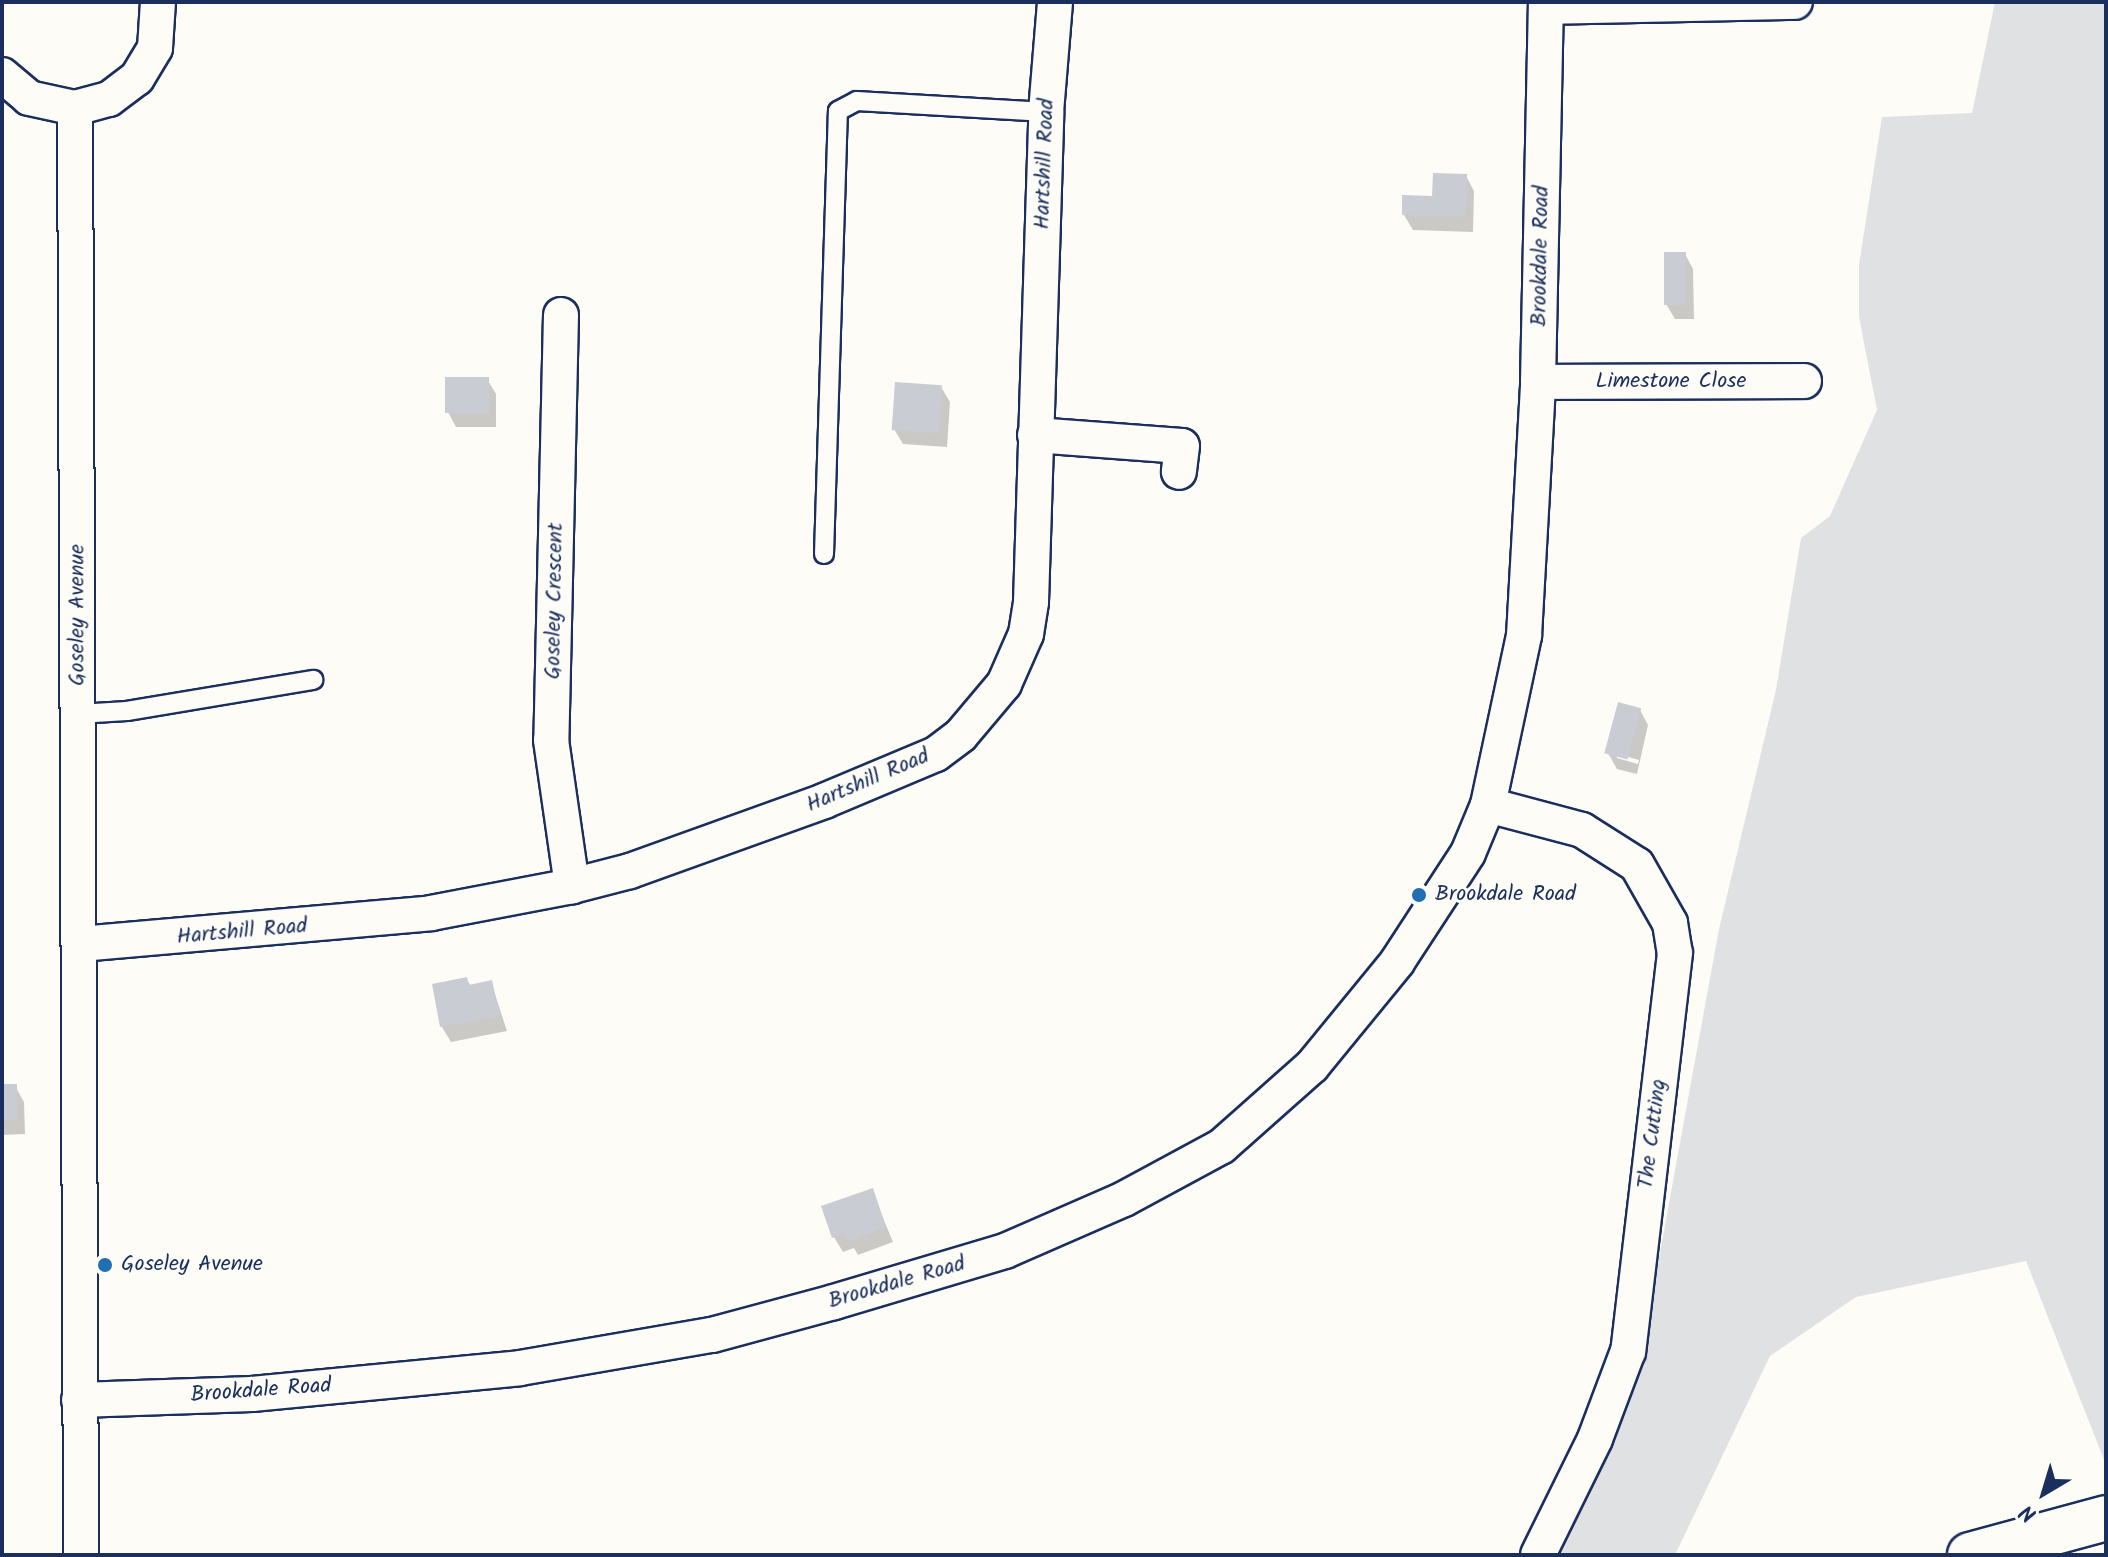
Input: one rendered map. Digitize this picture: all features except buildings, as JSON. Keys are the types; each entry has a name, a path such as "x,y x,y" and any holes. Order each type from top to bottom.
{"main road":[{"path":"1970,1555 2106,1518"}],"street":[{"path":"2,75 29,98 75,108 109,99 137,78 155,48 158,2"},
{"name":"Hartshill Road","path":"80,944 431,913 572,886 630,871 824,801 936,754 961,735 1004,684 1026,634 1046,112 1055,2"},
{"path":"1546,4 1795,2"},
{"name":"Brookdale Road","path":"79,1400 252,1394 447,1378 608,1356 743,1327 1005,1251 1178,1172 1222,1146 1271,1106 1352,1022 1388,974 1468,853 1488,805 1524,636 1538,382 1546,4"},
{"name":"Goseley Avenue","path":"75,108 81,1555"},
{"name":"Goseley Crescent","path":"561,315 551,740 572,886"},
{"name":"Limestone Close","path":"1538,382 1804,381"},
{"path":"1035,435 1182,446 1179,472"},
{"name":"The Cutting","path":"1488,805 1582,830 1637,865 1670,923 1675,953 1628,1351 1595,1439 1538,1555"}],"lane":[{"path":"824,554 838,111 857,101 1046,112"},
{"path":"78,714 127,711 313,680"}],"shaded area":[{"path":"1995,2 2106,2 2106,1465 2026,1261 1856,1297 1770,1356 1675,1555 1555,1555 1602,1464 1641,1357 1719,929 1776,690 1801,538 1830,516 1877,410 1859,317 1859,265 1882,117 1972,113"}],"place":[{"name":"Brookdale Road","path":"1419,895"},
{"name":"Goseley Avenue","path":"105,1265"}]}
